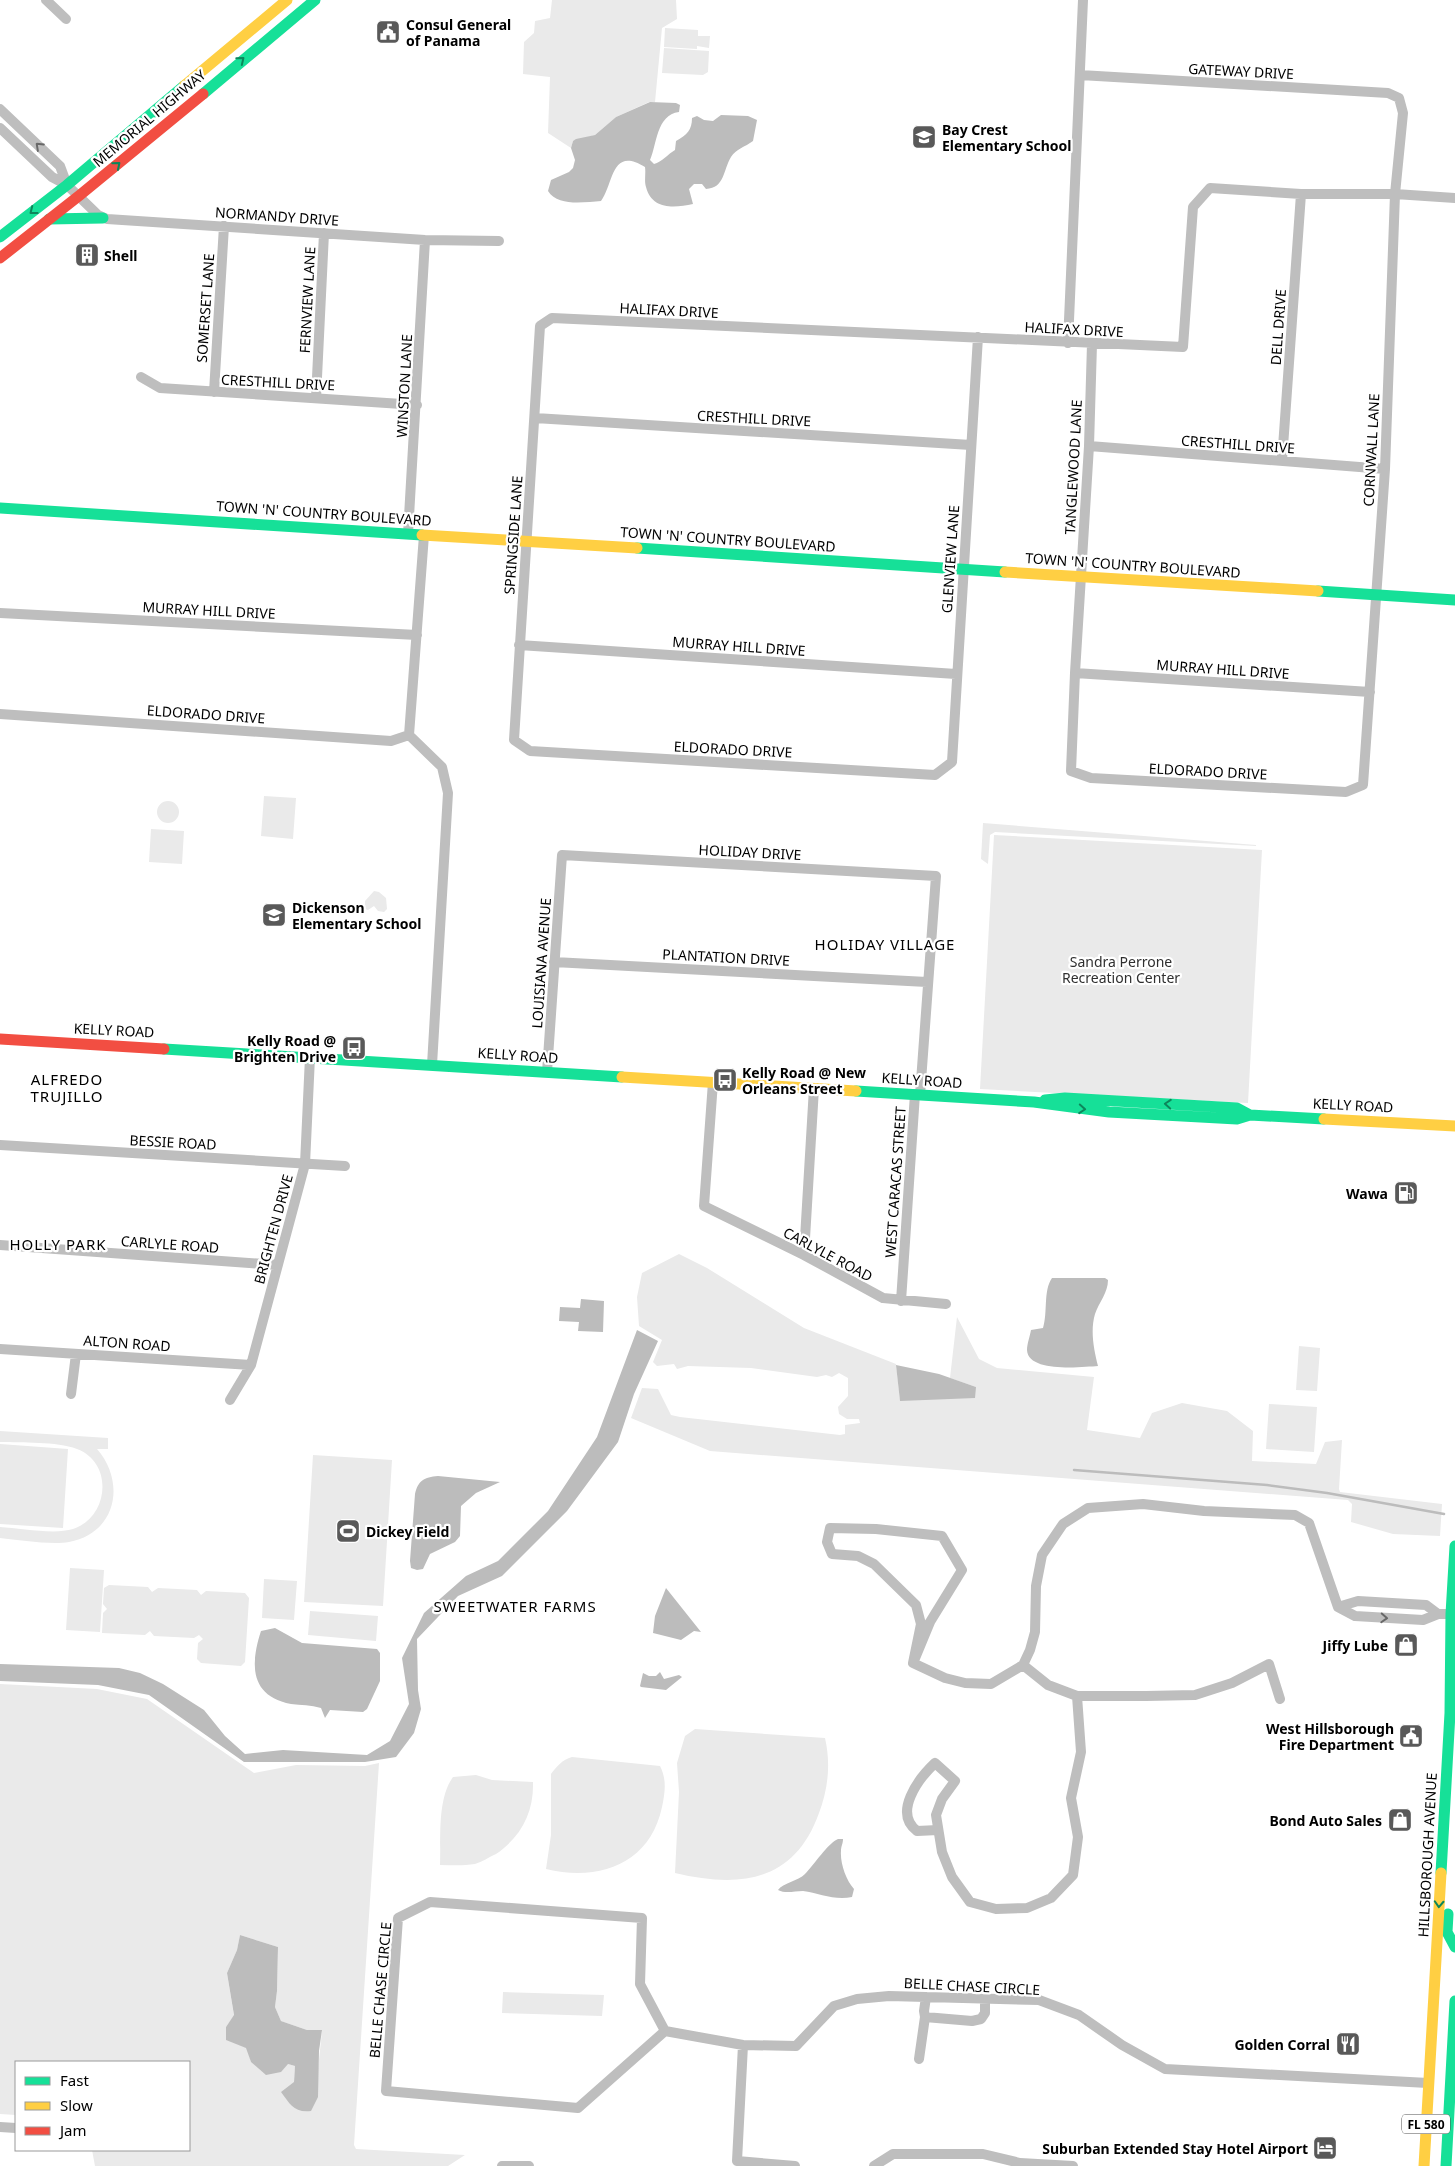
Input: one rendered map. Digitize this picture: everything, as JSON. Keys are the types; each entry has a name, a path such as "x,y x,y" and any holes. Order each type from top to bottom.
{"street":[{"path":"46,0 66,20"},
{"name":"MEMORIAL HIGHWAY","path":"0,237 67,185 287,0"},
{"name":"MEMORIAL HIGHWAY","path":"0,258 80,196 315,0"},
{"path":"1068,343 1083,0"},
{"name":"GATEWAY DRIVE","path":"1080,75 1388,92 1399,98"},
{"name":"CORNWALL LANE","path":"1346,792 1363,785 1385,469 1395,194 1403,113 1399,98"},
{"path":"0,109 60,166 67,185"},
{"path":"0,128 52,177 67,185 103,218"},
{"name":"HALIFAX DRIVE","path":"552,318 1183,347 1193,207 1210,188 1301,194 1395,194 1455,198"},
{"name":"DELL DRIVE","path":"1282,461 1301,194"},
{"path":"50,219 91,220 103,218"},
{"name":"NORMANDY DRIVE","path":"103,218 425,240 499,241"},
{"name":"SOMERSET LANE","path":"214,392 224,226"},
{"name":"FERNVIEW LANE","path":"316,398 324,233"},
{"name":"WINSTON LANE","path":"408,534 417,405 425,240"},
{"name":"SPRINGSIDE LANE","path":"530,751 514,740 540,326 552,318"},
{"name":"GLENVIEW LANE","path":"935,775 952,762 978,337"},
{"name":"TANGLEWOOD LANE","path":"1071,771 1074,673 1089,446 1092,344"},
{"name":"CRESTHILL DRIVE","path":"141,377 160,388 417,405"},
{"name":"CRESTHILL DRIVE","path":"535,418 971,445"},
{"name":"CRESTHILL DRIVE","path":"1089,446 1385,469"},
{"name":"TOWN 'N' COUNTRY BOULEVARD","path":"0,508 1455,600"},
{"path":"424,535 409,735 442,767 448,793 432,1065"},
{"name":"MURRAY HILL DRIVE","path":"0,613 417,635"},
{"name":"MURRAY HILL DRIVE","path":"519,645 956,674"},
{"name":"MURRAY HILL DRIVE","path":"1074,673 1370,692"},
{"name":"ELDORADO DRIVE","path":"0,714 391,741 409,735"},
{"name":"ELDORADO DRIVE","path":"530,751 935,775"},
{"name":"ELDORADO DRIVE","path":"1071,771 1091,778 1346,792"},
{"name":"HOLIDAY DRIVE","path":"562,855 936,876"},
{"name":"LOUISIANA AVENUE","path":"547,1072 562,855"},
{"name":"WEST CARACAS STREET","path":"901,1301 936,876"},
{"name":"PLANTATION DRIVE","path":"554,962 927,982"},
{"name":"KELLY ROAD","path":"0,1038 1034,1102 1065,1098 1130,1107 1191,1111 1238,1108 1250,1115 1455,1126"},
{"name":"BRIGHTEN DRIVE","path":"230,1400 251,1365 305,1164 310,1057"},
{"name":"CARLYLE ROAD","path":"713,1082 704,1206 883,1298 946,1304"},
{"path":"804,1256 814,1088"},
{"name":"BESSIE ROAD","path":"0,1145 345,1166"},
{"name":"CARLYLE ROAD","path":"0,1245 278,1265"},
{"name":"ALTON ROAD","path":"0,1349 251,1365"},
{"path":"71,1394 76,1354"},
{"path":"913,1663 945,1678 965,1683 991,1684 1023,1665 1035,1632 1036,1586 1042,1555 1063,1524 1088,1508 1143,1504 1204,1511 1295,1516 1309,1523 1338,1607 1355,1616 1423,1620 1438,1614"},
{"path":"830,1528 942,1536 949,1546 962,1570 930,1622 913,1663 921,1624 916,1605 874,1564 858,1556 832,1554 827,1542 830,1528"},
{"name":"HILLSBOROUGH AVENUE","path":"1424,2166 1444,1820 1451,1770 1451,1676 1455,1546"},
{"path":"1338,1607 1358,1601 1426,1605 1438,1614 1453,1616"},
{"path":"1023,1665 1048,1685 1077,1696 1195,1695 1232,1682 1269,1664 1280,1699"},
{"path":"1451,1676 1455,1697"},
{"path":"938,1830 918,1831 910,1826 906,1816 910,1798 920,1779 935,1763 955,1781 942,1800 936,1815 942,1852 952,1877 970,1902 996,1909 1027,1908 1051,1898 1073,1875 1078,1838 1071,1798 1080,1752 1077,1696"},
{"path":"1444,1820 1451,1843 1447,1932 1455,1947"},
{"name":"BELLE CHASE CIRCLE","path":"430,1902 642,1918 640,1984 665,2031 578,2108 386,2091 398,1918 430,1902"},
{"path":"1435,1964 1444,1980 1441,2053 1451,2082"},
{"name":"BELLE CHASE CIRCLE","path":"665,2031 743,2045 796,2046 834,2006 857,1999 889,1996 1039,2000 1079,2015 1122,2045 1165,2069 1428,2083"},
{"path":"919,2059 926,1997"},
{"path":"925,2018 972,2021 981,2019 985,2013 986,1998"},
{"name":"FL 580","path":"1446,2166 1455,2001"},
{"path":"743,2045 737,2161 795,2166"},
{"path":"0,2127 15,2128"},
{"path":"874,2166 893,2154 983,2154 1020,2163 1073,2166"},
{"path":"502,2166 529,2166"}],"green space":[{"path":"552,0 676,0 677,19 662,28 655,102 649,102 616,117 595,135 573,141 571,148 548,133 550,77 523,74 524,42 534,33 535,21 550,18"},
{"path":"665,28 698,30 698,36 710,36 709,48 697,46 697,49 664,47"},
{"path":"664,48 709,51 708,72 703,75 662,73"},
{"path":"264,796 296,798 293,839 261,836"},
{"path":"168,801 178,808 179,812 172,822 168,823 158,816 157,812 164,802"},
{"path":"983,823 1256,846 995,832 990,835 988,864 981,859"},
{"path":"151,829 184,831 182,864 149,862"},
{"name":"Sandra Perrone Recreation Center","path":"994,835 1262,850 1248,1103 980,1089"},
{"path":"374,891 379,892 386,898 387,909 384,912 378,911 374,906 368,910 365,909 365,901"},
{"path":"679,1254 707,1268 804,1328 896,1364 900,1400 976,1387 950,1378 957,1317 979,1359 997,1368 1094,1377 1087,1430 1140,1438 1152,1413 1182,1403 1227,1411 1253,1431 1252,1461 1316,1464 1325,1442 1342,1440 1340,1492 1442,1504 1440,1536 1393,1534 1351,1522 1352,1504 1348,1500 710,1451 631,1418 642,1388 658,1389 671,1415 680,1417 840,1435 845,1434 845,1425 860,1423 859,1419 847,1419 839,1414 838,1407 848,1396 848,1378 839,1373 832,1377 826,1375 817,1377 751,1368 688,1366 677,1369 674,1364 657,1366 653,1362 662,1340 639,1326 637,1297 642,1273"},
{"path":"1299,1346 1320,1348 1317,1391 1296,1390"},
{"path":"1269,1404 1317,1407 1314,1452 1266,1449"},
{"path":"0,1431 108,1438 108,1449 97,1449 106,1462 112,1476 114,1491 112,1505 107,1517 98,1528 85,1537 62,1543 0,1538 0,1527 47,1531 73,1529 85,1523 94,1513 100,1502 102,1490 101,1477 97,1466 89,1456 77,1449 69,1446 49,1444 0,1442"},
{"path":"0,1444 68,1449 63,1528 0,1524"},
{"name":"Dickey Field","path":"313,1455 392,1460 383,1606 304,1602"},
{"path":"70,1568 104,1570 100,1632 66,1630"},
{"path":"264,1579 297,1581 294,1620 262,1618"},
{"path":"109,1585 148,1587 152,1592 158,1588 197,1590 201,1595 206,1591 245,1593 249,1598 245,1662 241,1666 201,1663 197,1659 198,1643 203,1639 199,1635 194,1638 154,1636 150,1631 145,1635 102,1633 103,1613 107,1609 103,1604 104,1588"},
{"path":"310,1611 378,1616 376,1641 308,1635"},
{"path":"0,1684 97,1689 147,1699 254,1773 296,1765 365,1766 379,1763 354,2145 356,2149 465,2155 448,2166 95,2166 92,2151 190,2151 190,2061 15,2061 15,2115 0,2114","holes":["240,1935 278,1947 275,2007 281,2021 307,2030 322,2031 318,2069 294,2082 295,2066 251,2062 247,2048 238,2044 226,2027 234,2016 227,1973 237,1950"]},
{"path":"695,1729 825,1738 828,1776 825,1795 819,1813 808,1836 795,1854 779,1867 762,1875 742,1879 721,1880 675,1873 679,1792 677,1763 685,1736"},
{"path":"572,1757 660,1766 664,1776 665,1791 662,1807 656,1827 646,1843 634,1855 619,1864 603,1870 585,1873 546,1869 551,1835 551,1774 560,1764"},
{"path":"476,1775 492,1780 533,1782 531,1804 524,1823 519,1832 505,1847 480,1862 462,1865 440,1865 442,1808 448,1786 453,1777"},
{"path":"503,1992 604,1995 602,2016 502,2013"}],"shaded area":[{"path":"650,102 676,103 680,105 679,112 671,114 658,132 650,160 654,164 660,162 675,150 676,141 688,132 692,118 697,116 704,120 713,121 721,115 748,116 757,120 753,141 733,154 728,162 723,178 717,185 706,189 702,184 694,184 689,189 693,204 665,206 658,204 653,200 646,187 645,167 626,161 615,169 601,201 572,202 552,196 548,191 551,180 569,172 573,168 575,160 571,148 573,141 595,135 616,117"},
{"path":"1052,1278 1105,1278 1108,1280 1107,1289 1095,1314 1093,1327 1093,1340 1098,1366 1057,1367 1036,1362 1030,1357 1027,1345 1031,1330 1043,1328 1049,1283"},
{"path":"581,1299 604,1301 603,1332 578,1331 579,1322 559,1321 560,1307 580,1308"},
{"path":"637,1330 658,1341 634,1394 618,1442 567,1511 502,1576 458,1596 417,1639 418,1690 421,1709 414,1733 396,1757 365,1762 244,1762 149,1695 98,1685 0,1681 0,1664 119,1668 140,1673 163,1684 204,1710 225,1736 245,1754 283,1750 367,1755 390,1741 409,1704 402,1658 424,1613 466,1576 498,1561 548,1511 597,1437"},
{"path":"896,1365 939,1374 976,1387 975,1398 900,1401"},
{"path":"438,1476 500,1482 476,1493 461,1506 460,1536 455,1542 430,1554 423,1569 417,1570 411,1568 410,1561 415,1494 422,1480"},
{"path":"666,1588 701,1632 694,1631 681,1640 653,1633 655,1616"},
{"path":"275,1628 302,1643 377,1649 380,1653 380,1681 367,1709 363,1712 330,1710 325,1718 321,1708 291,1704 277,1700 267,1694 256,1677 255,1656 261,1631"},
{"path":"660,1672 664,1679 679,1675 682,1677 666,1690 640,1686 643,1673 649,1676 656,1676"},
{"path":"838,1839 843,1839 841,1861 846,1876 854,1889 852,1897 839,1898 803,1891 787,1892 778,1890 805,1874 826,1849"},
{"path":"240,1935 278,1947 275,2007 281,2021 307,2030 322,2030 319,2051 318,2097 311,2111 296,2109 281,2092 294,2082 295,2066 288,2064 281,2072 266,2075 251,2062 246,2048 226,2040 226,2027 234,2015 227,1973 237,1950"}],"waterway":[{"path":"1074,1470 1267,1485 1327,1493 1444,1514"}],"traffic: fast":[{"path":"203,94 315,0"},
{"path":"0,237 67,185 184,86"},
{"path":"49,219 103,218"},
{"path":"0,508 422,535"},
{"path":"637,548 1005,572"},
{"path":"1318,591 1455,600"},
{"path":"164,1049 622,1077"},
{"path":"856,1091 1034,1102 1109,1112 1237,1119 1250,1115 1324,1119"},
{"path":"1045,1100 1065,1098 1237,1108 1250,1115"},
{"path":"1441,1873 1450,1713 1451,1614 1455,1546"},
{"path":"1448,1914 1447,1932 1455,1947"},
{"path":"1446,2166 1455,2001"}],"traffic: slow":[{"path":"184,86 287,0"},
{"path":"422,535 637,548"},
{"path":"1005,572 1318,591"},
{"path":"622,1077 856,1091"},
{"path":"1324,1119 1455,1126"},
{"path":"1424,2166 1441,1873"}],"traffic: jam":[{"path":"0,258 203,94"},
{"path":"0,1039 164,1049"}],"place":[{"name":"Consul General of Panama","path":"388,32"},
{"name":"Bay Crest Elementary School","path":"924,137"},
{"name":"Shell","path":"87,255"},
{"name":"Dickenson Elementary School","path":"274,915"},
{"name":"Kelly Road @ Brighten Drive","path":"354,1048"},
{"name":"Kelly Road @ New Orleans Street","path":"725,1080"},
{"name":"Wawa","path":"1406,1193"},
{"name":"Dickey Field","path":"348,1531"},
{"name":"Jiffy Lube","path":"1406,1645"},
{"name":"West Hillsborough Fire Department","path":"1411,1736"},
{"name":"Bond Auto Sales","path":"1400,1820"},
{"name":"Golden Corral","path":"1348,2044"},
{"name":"Suburban Extended Stay Hotel Airport","path":"1325,2148"}],"district":[{"name":"HOLIDAY VILLAGE","path":"885,944"},
{"name":"ALFREDO TRUJILLO","path":"67,1088"},
{"name":"HOLLY PARK","path":"58,1244"},
{"name":"SWEETWATER FARMS","path":"515,1606"}]}
